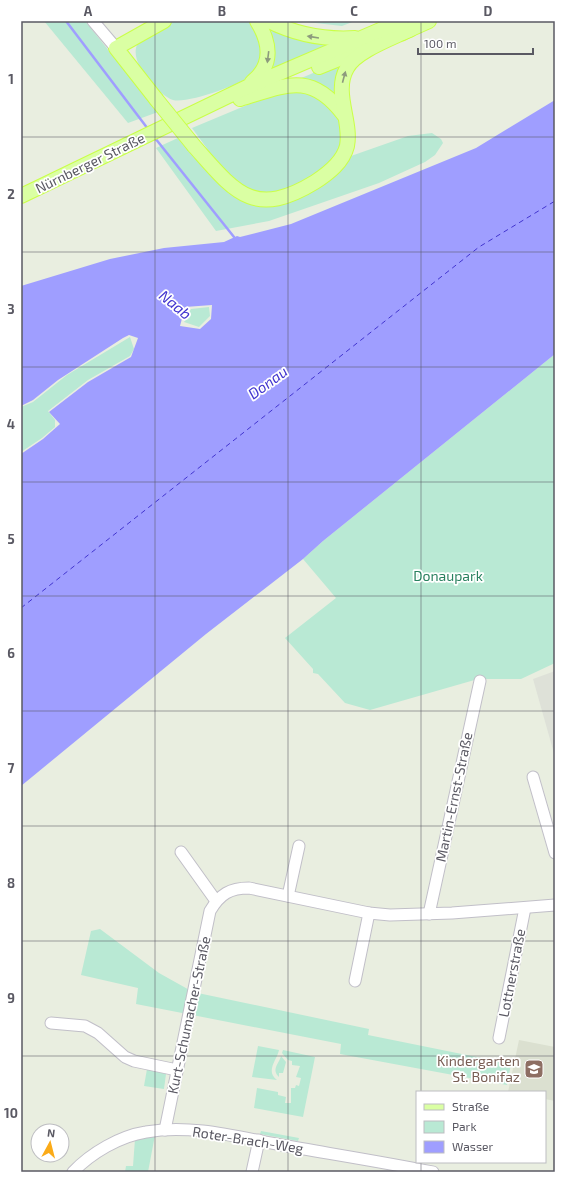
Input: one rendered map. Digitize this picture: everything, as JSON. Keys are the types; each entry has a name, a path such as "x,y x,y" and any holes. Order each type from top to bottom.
{"main road":[{"path":"164,21 116,48 194,146 228,184 245,195 259,199 273,200 285,197 327,175 345,153 348,134 344,115 342,82 347,67 362,54 406,25"},
{"path":"243,93 262,72 268,57 266,37 257,21"},
{"path":"269,21 294,33 318,38 366,37"},
{"path":"243,93 366,37 406,25 429,21"},
{"path":"243,93 406,25"},
{"path":"243,93 302,85 321,91 336,104 344,115"},
{"name":"Nürnberger Straße","path":"21,196 124,146 243,93"}],"street":[{"path":"93,21 116,48"},
{"name":"Martin-Ernst-Straße","path":"429,914 480,681"},
{"path":"532,777 555,853"},
{"path":"288,896 299,846"},
{"path":"181,852 216,900 222,894 240,888 250,888 369,913 390,915 555,906"},
{"name":"Kurt-Schumacher-Straße","path":"165,1130 210,911 216,900"},
{"name":"Lottnerstraße","path":"498,1038 525,908"},
{"path":"355,981 369,913"},
{"path":"51,1023 85,1026 98,1033 125,1057 134,1061 177,1070"},
{"name":"Roter-Brach-Weg","path":"73,1172 92,1156 108,1146 145,1132 165,1130 200,1131 258,1140 404,1169 434,1172"},
{"path":"252,1172 258,1140"}],"shaded area":[{"path":"555,671 555,757 533,679"},
{"name":"Kindergarten St. Bonifaz","path":"519,1040 555,1047 555,1101 546,1099 546,1091 508,1091"}],"green space":[{"path":"44,21 85,21 158,112 128,123"},
{"path":"174,21 251,21 265,56 253,74 238,83 202,96 190,99 173,100 166,97 159,91 145,76 137,59 136,50 141,39 154,30"},
{"path":"265,21 336,42 270,72"},
{"path":"298,21 355,21 342,26"},
{"path":"344,60 341,103 299,79"},
{"path":"285,89 311,92 339,115 341,138 339,151 329,163 312,176 287,190 272,193 247,189 240,185 225,171 192,128"},
{"path":"432,133 441,139 443,143 435,155 425,162 379,183 269,221 216,231 156,148 180,137 209,174 235,197 252,203 271,204 351,156 408,136"},
{"path":"209,307 210,316 199,327 184,322 191,309"},
{"path":"130,337 134,349 130,356 88,380 48,411 55,420 55,427 21,452 21,407 33,402 67,375"},
{"name":"Donaupark","path":"555,354 555,663 521,679 478,679 370,710 345,703 318,674 313,673 313,669 285,638 336,598 303,559 323,541"},
{"path":"100,929 159,973 193,992 369,1029 368,1035 511,1064 507,1085 340,1054 341,1044 136,1004 138,988 81,975 91,931"},
{"path":"258,1046 279,1050 272,1069 272,1073 277,1080 252,1077"},
{"path":"283,1050 315,1057 303,1117 254,1108 257,1088 278,1092 278,1095 286,1097 285,1103 291,1103 291,1088 295,1088 296,1085 299,1086 301,1078 296,1077 300,1066 292,1065 292,1061 288,1060 282,1053"},
{"path":"281,1056 286,1062 283,1073 279,1073 279,1077 276,1071 276,1066"},
{"path":"147,1069 166,1074 164,1089 144,1086"},
{"path":"261,1131 299,1138 298,1141 260,1134"},
{"path":"155,1135 148,1172 125,1172 126,1166 133,1166 135,1139"}],"water":[{"path":"555,100 555,354 323,541 303,559 206,634 21,786 21,454 43,439 60,424 49,412 88,382 131,357 138,338 129,335 123,338 58,380 33,400 21,406 21,286 110,259 164,248 224,242 237,236 240,237 291,224 476,148","holes":["212,305 211,319 200,329 180,326 185,307"]}],"waterway":[{"path":"66,21 148,129"},
{"path":"155,138 234,237"}],"ferry route":[{"path":"21,608 479,247 555,201"}],"place":[{"name":"Kindergarten St. Bonifaz","path":"534,1069"}],"water label":[{"name":"Naab","path":"175,305"},
{"name":"Donau","path":"268,383"}]}
